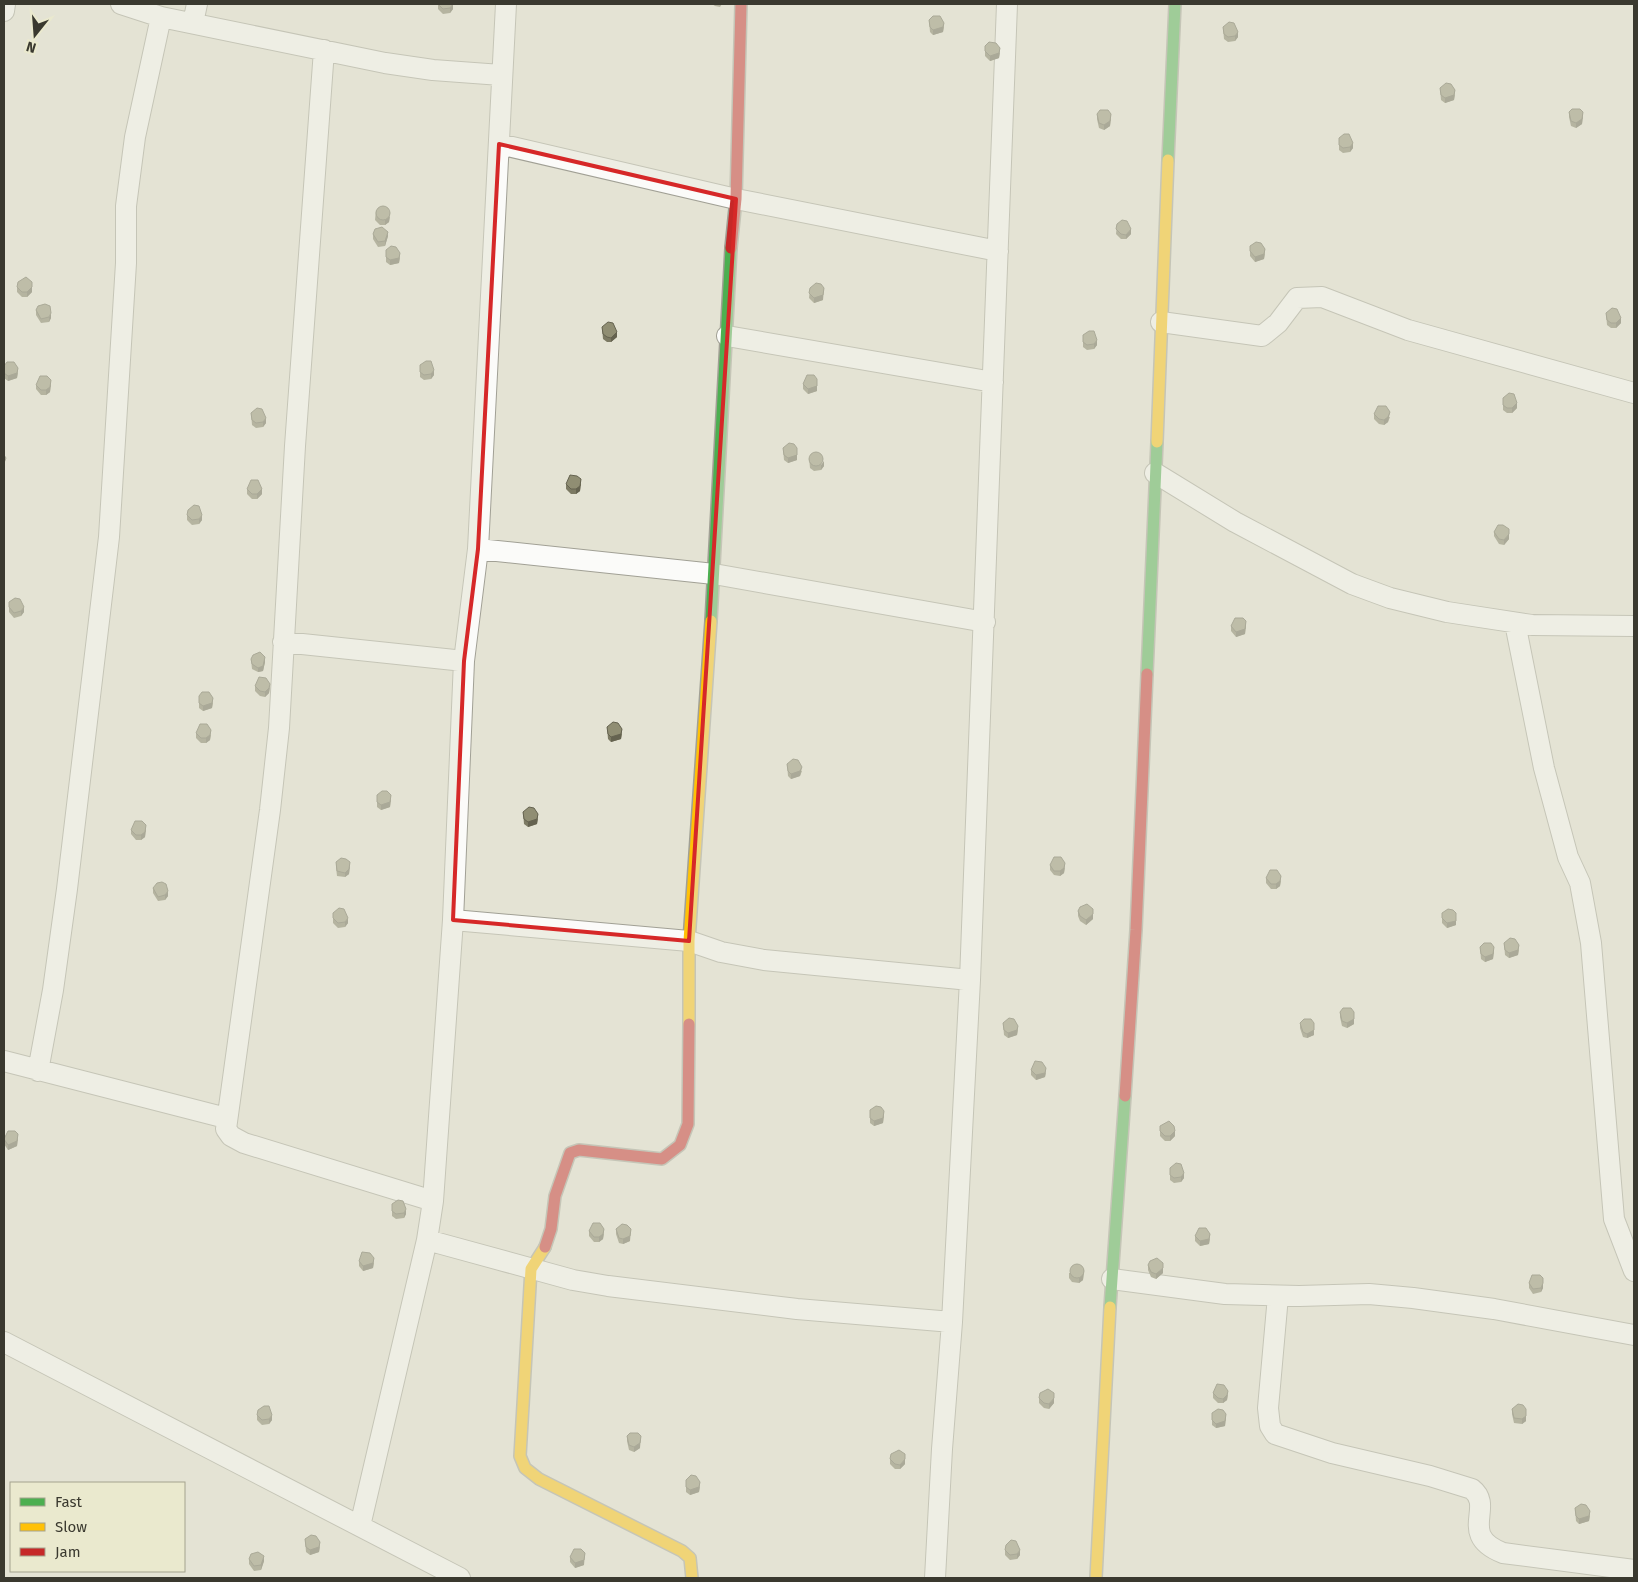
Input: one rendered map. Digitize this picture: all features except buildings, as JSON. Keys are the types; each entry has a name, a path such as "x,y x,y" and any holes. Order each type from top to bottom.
{"street":[{"path":"4,10 5,4"},
{"path":"121,4 161,17 324,50 433,70 501,76"},
{"path":"193,24 197,4"},
{"path":"360,1526 427,1240 433,1201 453,920 464,661 478,549 506,4"},
{"path":"692,1578 690,1558 682,1551 539,1479 522,1464 520,1456 531,1269 545,1247 551,1229 556,1196 570,1153 579,1150 595,1151 645,1159 662,1159 674,1154 685,1138 688,1124 689,941 714,574 729,268 736,199 741,4"},
{"path":"935,1578 942,1449 952,1322 970,980 1007,4"},
{"path":"1096,1578 1112,1279 1136,930 1161,322 1175,54 1175,4"},
{"path":"38,1071 53,990 67,889 109,538 126,263 126,206 135,137 161,17"},
{"path":"324,50 295,446 279,728 244,1007 226,1118 226,1129 231,1136 244,1143 433,1201"},
{"path":"499,144 736,199 998,251"},
{"path":"1161,322 1262,336 1278,323 1297,298 1322,297 1408,330 1634,393"},
{"path":"727,336 993,382"},
{"path":"1155,472 1235,522 1352,584 1390,598 1446,612 1532,625 1634,626"},
{"path":"478,549 714,574 985,622"},
{"path":"1515,622 1544,768 1568,857 1580,883 1591,943 1614,1219 1634,1271"},
{"path":"283,642 464,661"},
{"path":"453,920 689,941 721,952 764,960 970,980"},
{"path":"4,1061 226,1118"},
{"path":"427,1240 531,1269 608,1286 797,1309 952,1322"},
{"path":"1112,1279 1225,1294 1278,1296 1369,1294 1413,1298 1494,1309 1634,1335"},
{"path":"1278,1296 1268,1408 1270,1426 1275,1434 1332,1453 1430,1476 1472,1489 1477,1492 1479,1501 1479,1533 1486,1545 1503,1553 1634,1570"},
{"path":"4,1342 460,1578"}],"highlighted area":[{"path":"499,144 736,199 689,941 453,920 464,661 478,549"}],"traffic: fast":[{"path":"1168,160 1175,4"},
{"path":"711,621 731,248"},
{"path":"1147,674 1157,442"},
{"path":"1110,1307 1125,1096"}],"traffic: slow":[{"path":"1157,442 1168,160"},
{"path":"689,1024 689,941 711,621"},
{"path":"545,1247 531,1269 520,1456 525,1468 539,1479 682,1551 690,1558 692,1578"},
{"path":"1096,1578 1110,1307"}],"traffic: jam":[{"path":"731,248 736,199 741,4"},
{"path":"1125,1096 1136,930 1147,674"},
{"path":"545,1247 551,1229 555,1196 570,1153 579,1150 662,1159 680,1145 688,1124 689,1024"}]}
